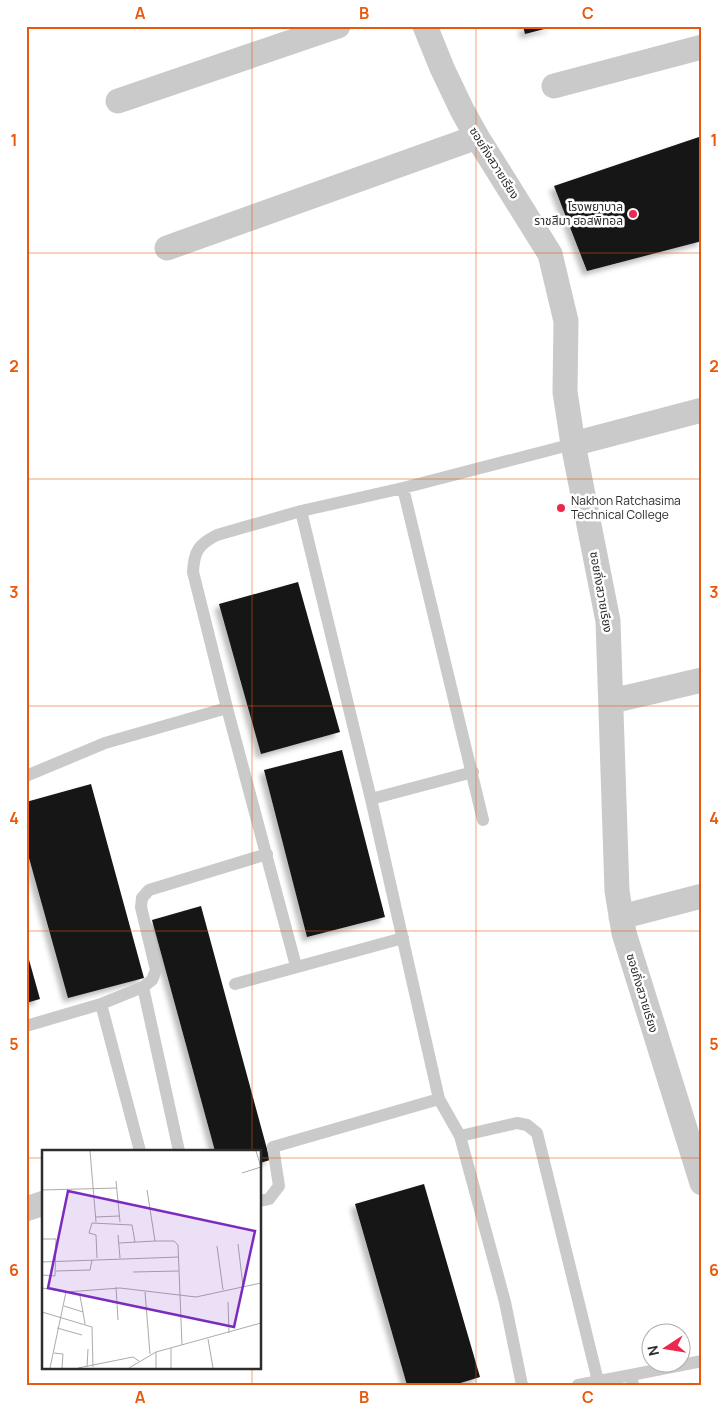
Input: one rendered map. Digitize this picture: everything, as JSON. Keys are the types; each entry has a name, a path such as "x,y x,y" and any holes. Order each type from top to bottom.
{"street":[{"path":"118,101 338,26"},
{"name":"ซอยกิ่งสวายเรียง","path":"425,26 442,68 477,136 550,254 566,321 565,392 573,444 608,621 617,890 621,917 624,933 702,1183"},
{"path":"554,86 702,46"},
{"path":"167,248 477,136"},
{"path":"573,444 702,410"},
{"path":"612,701 702,680"},
{"path":"621,917 702,896"},
{"path":"26,1209 42,1204"}],"lane":[{"path":"296,966 227,708 193,572 194,560 198,550 205,541 217,535 301,511 402,488 573,444"},
{"path":"402,488 473,772 483,820"},
{"path":"301,511 371,799 439,1099 460,1136 505,1302 522,1385"},
{"path":"26,776 105,742 227,708"},
{"path":"371,799 473,772"},
{"path":"26,1026 101,1004 143,987 152,980 156,970 142,907 142,898 149,890 266,854"},
{"path":"235,984 403,938"},
{"path":"143,987 179,1150"},
{"path":"101,1004 140,1150"},
{"path":"261,1201 269,1199 279,1186 273,1147 439,1099"},
{"path":"460,1136 517,1123 527,1125 537,1134 598,1381"},
{"path":"578,1385 598,1381 632,1380 702,1361"}],"building":[{"path":"523,26 552,26 552,27 525,34"},
{"name":"โรงพยาบาล ราชสีมา ฮอสพิทอล","path":"702,136 702,241 587,271 554,186"},
{"path":"298,582 340,732 261,754 219,604"},
{"path":"342,750 385,917 307,937 264,770"},
{"path":"91,784 144,978 68,998 26,847 26,802"},
{"path":"201,906 270,1160 261,1163 261,1150 215,1150 152,920"},
{"path":"26,949 40,999 26,1003"},
{"path":"424,1184 480,1377 454,1385 407,1385 355,1204"}],"place":[{"name":"โรงพยาบาล ราชสีมา ฮอสพิทอล","path":"633,214"},
{"name":"Nakhon Ratchasima Technical College","path":"561,508"}]}
